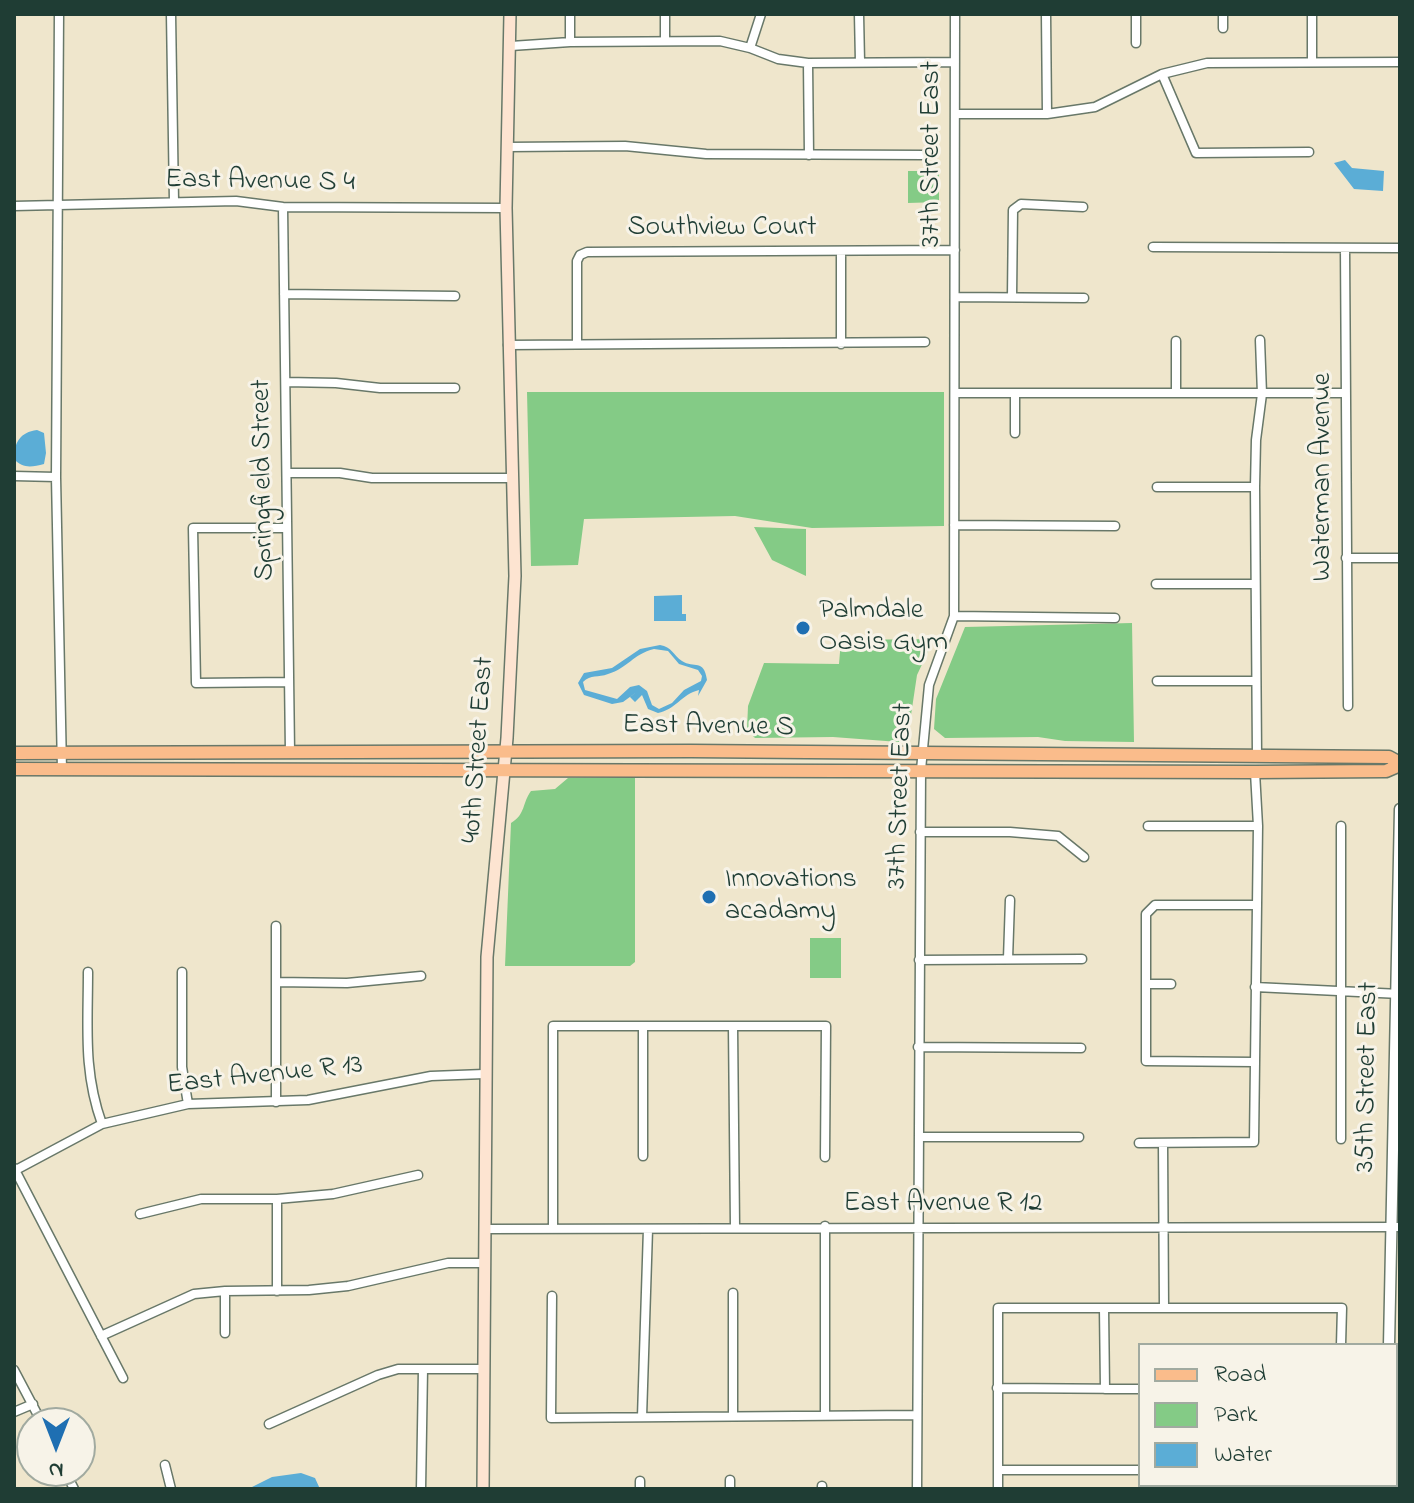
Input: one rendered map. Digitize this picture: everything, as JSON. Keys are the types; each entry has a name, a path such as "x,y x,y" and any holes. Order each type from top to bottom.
{"main road":[{"name":"40th Street East","path":"483,1489 487,957 515,604 506,208 510,14"},
{"name":"East Avenue S","path":"14,753 504,751 1389,757 1400,764"},
{"name":"East Avenue S","path":"14,769 1255,772 1386,771 1400,764"}],"street":[{"path":"59,14 56,477 62,770"},
{"path":"171,14 174,202"},
{"path":"570,14 570,42"},
{"path":"665,14 665,41"},
{"path":"750,48 761,14"},
{"path":"859,14 860,62"},
{"name":"37th Street East","path":"917,1489 921,770 929,685 954,616 955,14"},
{"path":"1046,14 1047,114"},
{"path":"1136,14 1136,43"},
{"path":"1223,14 1223,28"},
{"path":"1312,14 1312,62"},
{"path":"511,46 570,42 720,41 778,59 808,63 955,62"},
{"path":"955,114 1047,114 1095,107 1162,74 1207,63 1400,62"},
{"path":"808,63 809,155"},
{"path":"1162,74 1196,153 1309,152"},
{"path":"507,147 625,146 706,154 925,155"},
{"name":"East Avenue S 4","path":"14,206 236,201 283,207 506,208"},
{"path":"1012,297 1012,216 1015,207 1021,204 1083,207"},
{"name":"Springfield Street","path":"283,207 290,752"},
{"path":"1153,247 1400,248"},
{"name":"Waterman Avenue","path":"1345,248 1348,706"},
{"name":"Southview Court","path":"577,344 577,261 580,255 587,252 955,250"},
{"path":"841,251 841,344"},
{"path":"284,294 455,296"},
{"path":"955,297 1084,298"},
{"path":"1257,756 1255,487 1256,440 1262,394 1260,340"},
{"path":"1176,341 1176,393"},
{"path":"508,345 925,342"},
{"path":"286,382 380,388 455,388"},
{"path":"955,393 1345,393"},
{"path":"1015,393 1015,433"},
{"path":"287,473 340,473 372,478 513,478"},
{"path":"14,476 56,477"},
{"path":"1157,487 1255,487"},
{"path":"954,525 1115,526"},
{"path":"287,528 193,528 196,683 289,682"},
{"path":"1346,558 1400,558"},
{"path":"1156,584 1255,584"},
{"path":"954,616 1115,618"},
{"path":"1157,681 1256,681"},
{"path":"1139,1143 1254,1142 1258,826 1255,772"},
{"name":"35th Street East","path":"1389,1343 1395,1227 1400,809"},
{"path":"1148,826 1258,826"},
{"path":"1341,826 1341,1139"},
{"path":"920,832 1010,832 1058,836 1084,857"},
{"path":"1008,959 1010,900"},
{"path":"1254,1062 1146,1061 1146,914 1155,905 1256,905"},
{"path":"276,926 276,1102"},
{"path":"919,960 1082,959"},
{"path":"88,972 87,1070 92,1098 102,1124"},
{"path":"182,972 182,1067 188,1104"},
{"path":"276,982 347,983 421,976"},
{"path":"1146,984 1171,984"},
{"path":"1255,987 1397,994"},
{"path":"553,1228 553,1026 826,1026 825,1157"},
{"path":"643,1026 643,1156"},
{"path":"733,1026 735,1227"},
{"path":"918,1047 1081,1048"},
{"name":"East Avenue R 13","path":"14,1170 102,1124 188,1104 308,1100 431,1076 484,1074"},
{"path":"919,1137 1079,1137"},
{"path":"1163,1143 1164,1308"},
{"path":"14,1170 123,1378"},
{"path":"140,1214 201,1199 277,1199 333,1194 418,1175"},
{"path":"277,1199 277,1291"},
{"path":"825,1226 825,1415"},
{"name":"East Avenue R 12","path":"485,1229 1395,1227"},
{"path":"642,1417 648,1229"},
{"path":"101,1336 194,1294 348,1286 448,1263 485,1263"},
{"path":"225,1291 225,1333"},
{"path":"733,1293 733,1416"},
{"path":"552,1296 551,1418 917,1415"},
{"path":"998,1489 998,1308 1342,1308 1341,1343"},
{"path":"1104,1308 1105,1389"},
{"path":"269,1424 398,1369 483,1369"},
{"path":"421,1489 423,1369"},
{"path":"14,1370 34,1407"},
{"path":"997,1388 1138,1389"},
{"path":"14,1412 33,1404"},
{"path":"165,1465 171,1489"},
{"path":"998,1470 1138,1470"}],"green space":[{"path":"908,171 939,171 939,202 908,203"},
{"path":"527,392 944,392 944,526 812,528 735,516 584,519 578,565 531,566"},
{"path":"754,527 806,529 806,576 772,560"},
{"path":"1132,623 1134,742 1065,741 1038,737 945,738 934,729 936,699 965,627"},
{"path":"934,639 917,675 908,735 899,742 833,737 755,738 747,730 748,706 764,663 839,664 841,640"},
{"path":"568,778 635,778 635,962 630,966 505,966 511,823 522,812 531,791 555,789"},
{"path":"810,938 841,938 841,978 810,978"}],"water":[{"path":"1345,160 1352,168 1384,171 1383,191 1354,189 1334,163"},
{"path":"37,430 44,433 44,464 24,466 14,459 15,448 22,436"},
{"path":"682,595 682,614 686,614 686,621 654,621 654,596"},
{"path":"664,646 682,661 701,666 707,680 698,696 699,690 658,713 648,709 642,695 635,702 630,697 638,691 623,702 612,704 584,695 578,683 584,673 612,668 640,649","holes":["647,651 668,651 679,664 698,670 702,676 701,681 684,690 672,703 659,709 652,705 647,691 639,685 630,687 617,699 585,690 583,682 589,678 615,671"]},
{"path":"301,1473 315,1478 320,1489 248,1489 272,1477"}],"place":[{"name":"Palmdale Oasis Gym","path":"803,628"},
{"name":"Innovations acadamy","path":"709,897"}]}
